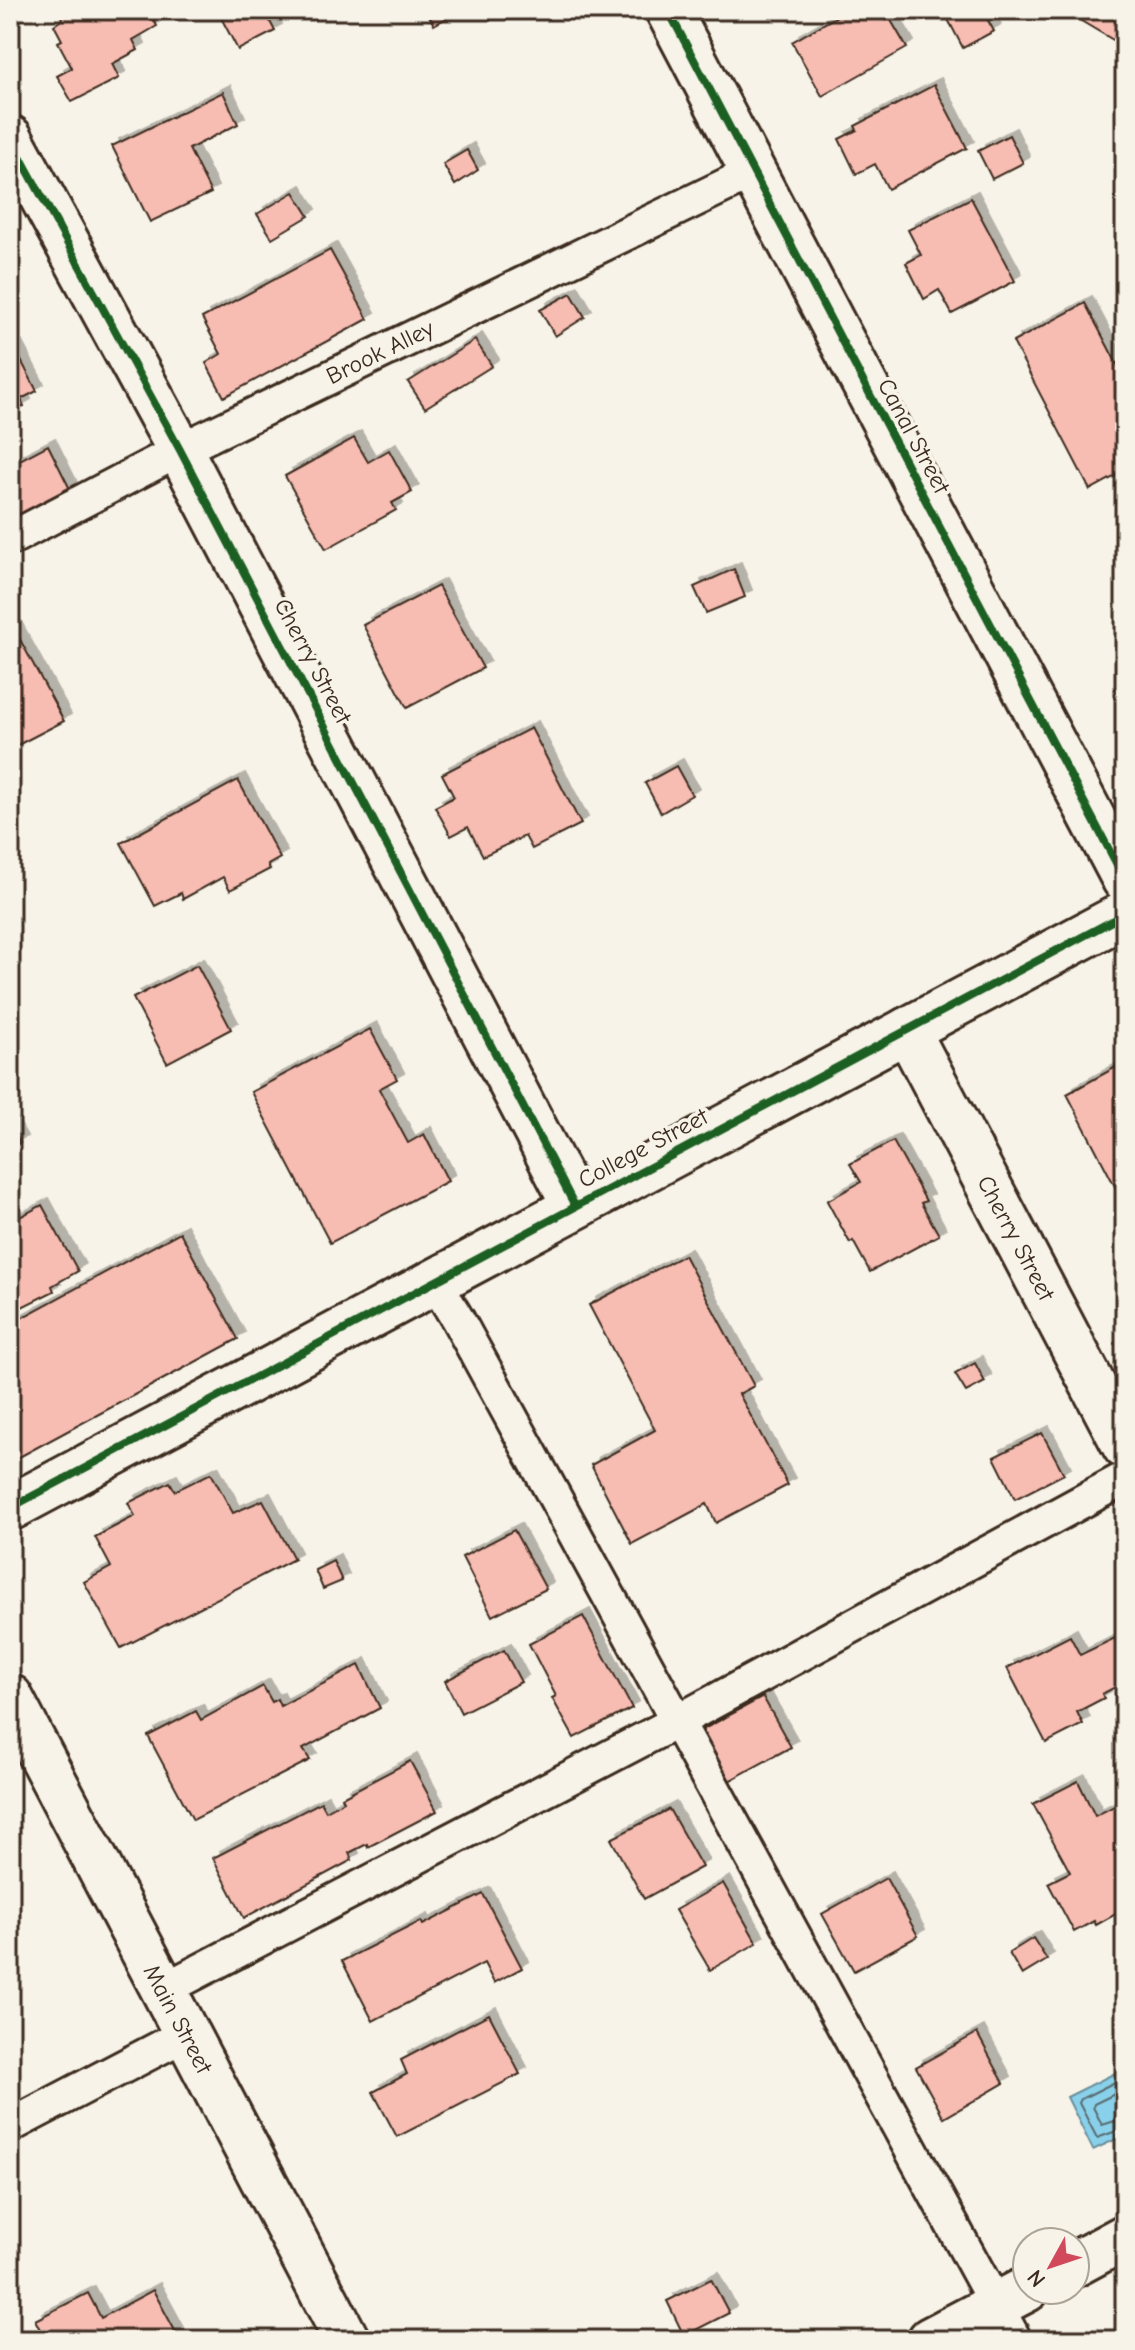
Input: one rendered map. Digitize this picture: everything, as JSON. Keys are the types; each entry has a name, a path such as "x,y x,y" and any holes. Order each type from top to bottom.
{"street":[{"name":"Canal Street","path":"668,10 1125,880"},
{"name":"Cherry Street","path":"10,138 180,450 575,1206"},
{"name":"College Street","path":"10,1508 1125,914"},
{"name":"Cherry Street","path":"907,1030 1125,1446"},
{"name":"Main Street","path":"10,1697 347,2340"},
{"path":"1091,2255 1125,2237"},
{"path":"930,2340 1013,2311"}],"lane":[{"name":"Brook Alley","path":"10,539 180,450 753,172"},
{"path":"435,1282 678,1721 1013,2311"},
{"path":"163,1990 678,1721 1125,1478"},
{"path":"10,2126 186,2034"}],"water":[{"path":"1125,2068 1125,2135 1093,2150 1067,2097"}],"building":[{"path":"59,10 148,10 157,26 133,40 138,50 112,64 119,78 72,102 57,76 72,68 58,42 62,40 54,25 63,19"},
{"path":"217,10 264,10 275,31 238,50"},
{"path":"426,10 461,10 434,25"},
{"path":"848,10 885,10 907,48 822,96 792,42"},
{"path":"943,10 982,10 994,31 963,48"},
{"path":"1074,10 1125,10 1125,47 1071,15"},
{"path":"934,85 967,148 888,189 875,164 856,174 839,139 857,130 855,126"},
{"path":"223,92 238,124 189,149 211,193 150,222 112,146"},
{"path":"1009,135 1023,163 992,179 978,151"},
{"path":"467,150 478,170 455,185 443,164"},
{"path":"294,192 309,216 272,238 257,214"},
{"path":"971,198 1015,281 952,314 939,290 924,299 906,263 921,255 908,230"},
{"path":"330,250 368,319 224,397 206,363 221,354 202,318"},
{"path":"571,293 585,317 555,336 540,310"},
{"path":"1085,303 1125,379 1125,471 1090,490 1013,342"},
{"path":"475,340 492,366 425,408 408,382"},
{"path":"13,345 37,391 21,399 24,406 10,414 10,347"},
{"path":"354,438 368,462 389,450 412,492 392,503 396,510 326,549 285,476"},
{"path":"48,445 74,497 10,529 10,465"},
{"path":"734,569 745,597 706,613 694,587"},
{"path":"438,586 483,668 407,708 363,625"},
{"path":"10,621 64,721 10,749"},
{"path":"531,728 581,824 532,849 525,836 483,856 468,827 451,836 435,807 454,797 442,774"},
{"path":"676,766 692,795 661,813 645,783"},
{"path":"238,780 280,858 268,865 270,869 230,890 223,877 183,899 181,893 155,906 121,843"},
{"path":"197,965 231,1029 167,1063 133,998"},
{"path":"370,1029 397,1079 379,1089 408,1143 424,1134 448,1181 330,1243 251,1092"},
{"path":"1125,1062 1125,1194 1120,1196 1067,1094"},
{"path":"10,1125 20,1143 10,1148"},
{"path":"893,1141 926,1201 921,1203 939,1235 870,1272 827,1201 861,1182 850,1164"},
{"path":"42,1205 78,1271 52,1286 54,1291 10,1313 10,1222"},
{"path":"180,1232 238,1339 10,1462 10,1324"},
{"path":"684,1255 754,1386 739,1394 788,1485 716,1523 707,1504 632,1544 591,1465 655,1430 589,1305"},
{"path":"975,1363 985,1382 966,1392 955,1374"},
{"path":"1042,1433 1064,1474 1015,1499 994,1457"},
{"path":"211,1473 233,1513 263,1500 294,1559 121,1648 84,1582 111,1567 95,1537 135,1516 128,1503 170,1482 175,1491"},
{"path":"514,1530 546,1589 492,1616 462,1557"},
{"path":"333,1561 342,1581 323,1589 315,1570"},
{"path":"583,1616 632,1708 574,1738 552,1698 556,1696 529,1644"},
{"path":"1070,1636 1080,1655 1115,1638 1125,1657 1125,1682 1102,1694 1104,1698 1077,1712 1083,1724 1046,1743 1007,1668"},
{"path":"504,1650 521,1682 461,1713 445,1681"},
{"path":"359,1665 380,1708 303,1749 310,1760 193,1820 148,1736 196,1711 201,1720 263,1686 272,1702 277,1699 280,1706"},
{"path":"763,1697 791,1747 729,1781 700,1731"},
{"path":"410,1761 437,1811 368,1847 367,1844 349,1853 352,1860 244,1918 213,1858 321,1802 326,1811 344,1801 342,1797"},
{"path":"1078,1781 1095,1816 1118,1804 1125,1817 1125,1888 1121,1890 1125,1897 1125,1909 1096,1925 1094,1921 1074,1932 1048,1883 1070,1872 1033,1804"},
{"path":"669,1809 702,1867 644,1899 611,1839"},
{"path":"886,1878 918,1936 854,1971 822,1914"},
{"path":"723,1883 757,1943 710,1970 675,1910"},
{"path":"483,1894 522,1968 494,1983 484,1963 373,2021 342,1961"},
{"path":"1033,1938 1047,1960 1022,1975 1009,1953"},
{"path":"489,2014 520,2074 397,2137 373,2092 407,2074 401,2060"},
{"path":"977,2033 1004,2083 944,2118 916,2067"},
{"path":"711,2279 729,2313 684,2336 667,2301"},
{"path":"153,2290 180,2340 38,2340 44,2337 35,2320 88,2293 101,2318"}],"cycle path":[{"path":"668,10 1125,880"},
{"path":"10,138 180,450 575,1206"},
{"path":"10,1508 1125,914"}]}
